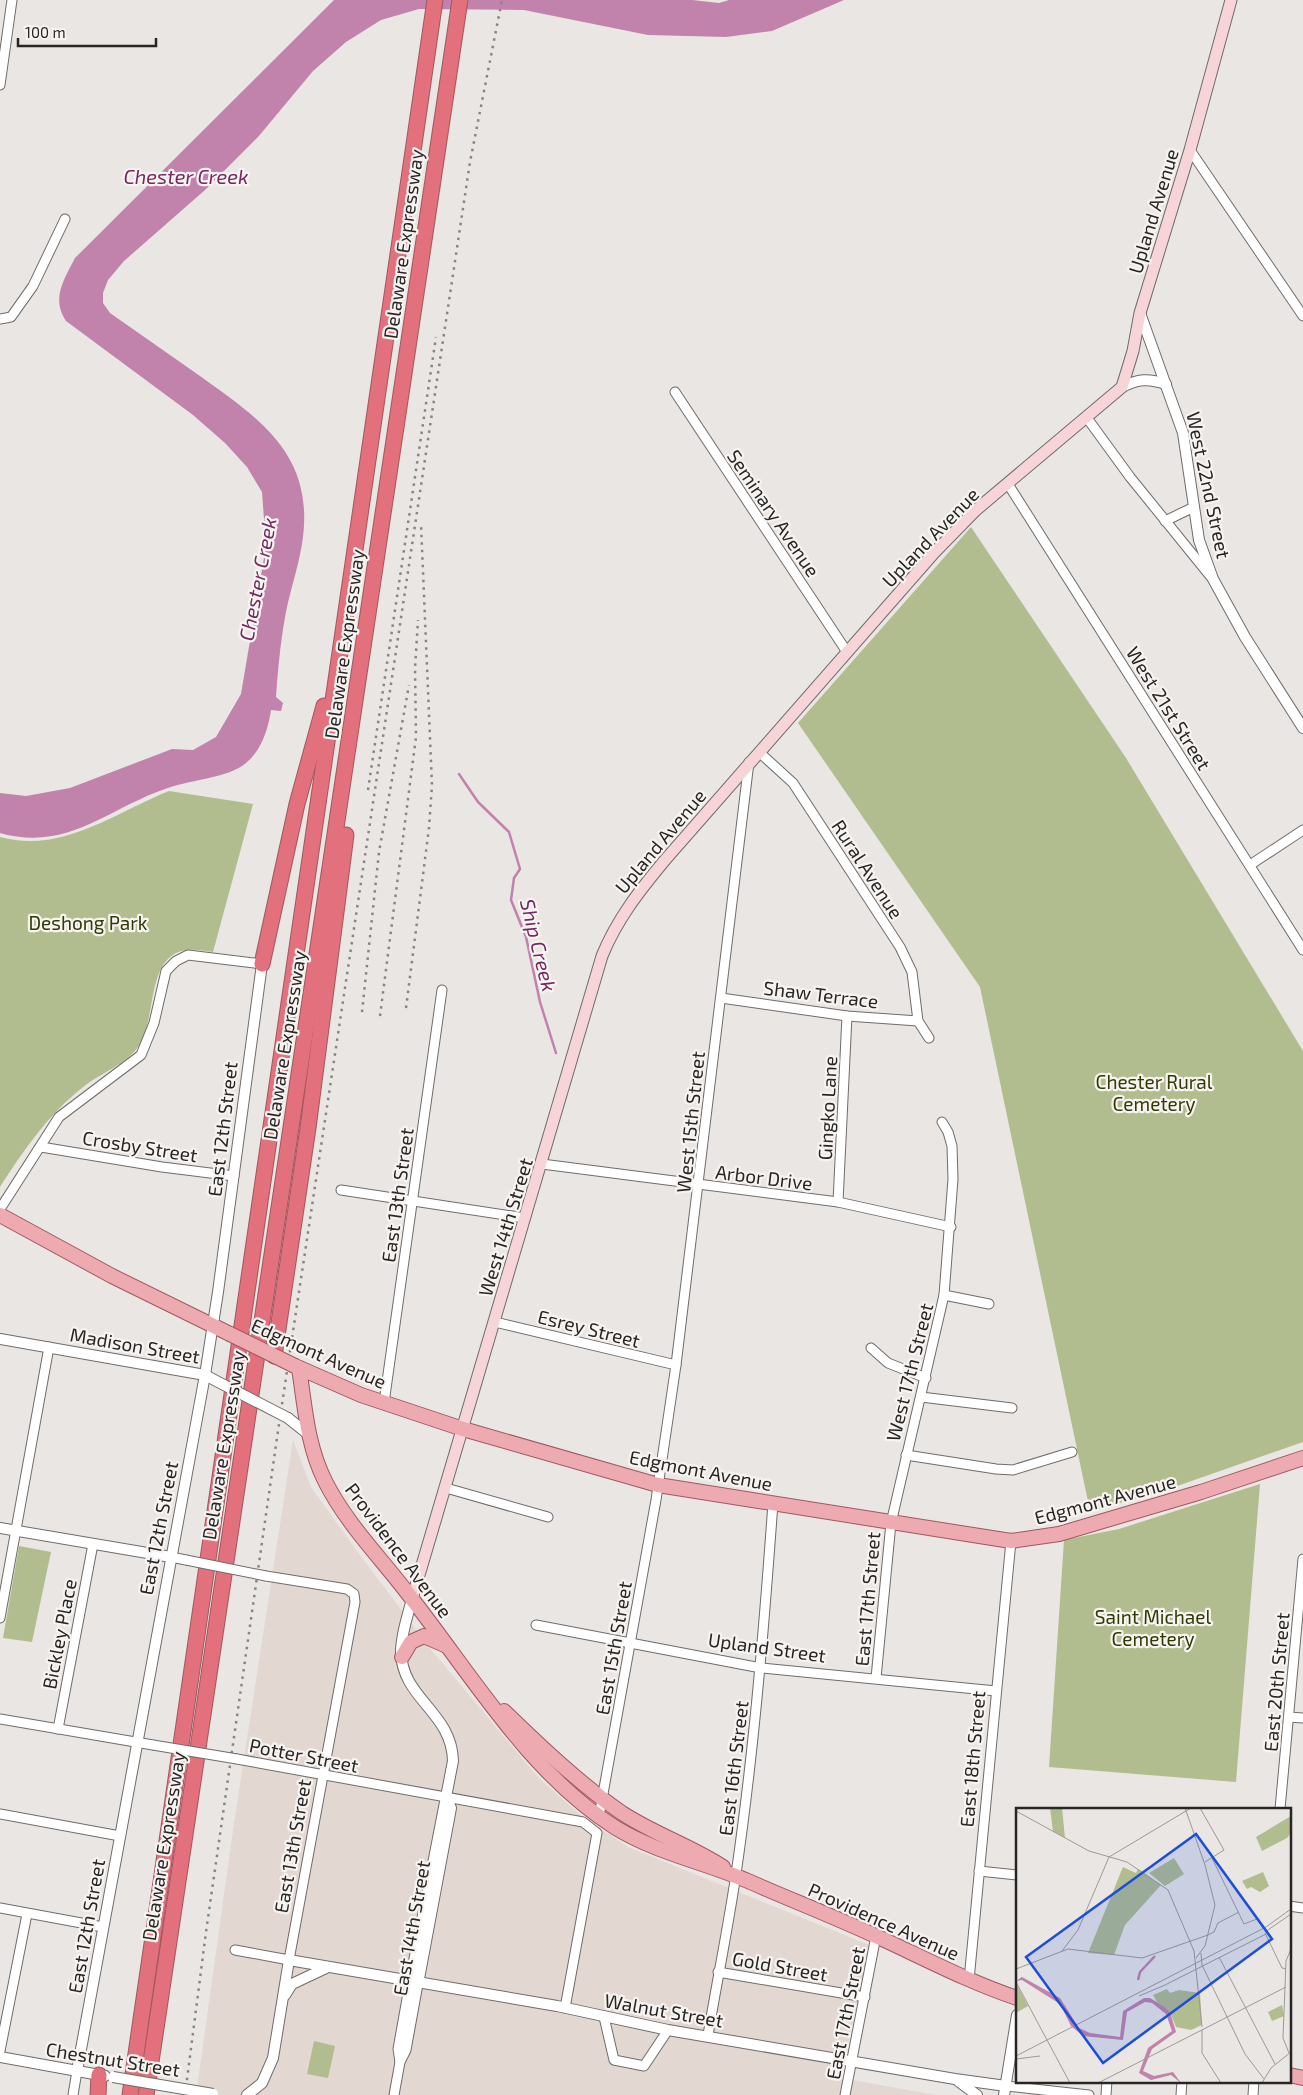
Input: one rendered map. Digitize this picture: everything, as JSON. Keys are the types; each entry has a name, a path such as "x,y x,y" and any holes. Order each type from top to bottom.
{"highway":[{"name":"Delaware Expressway","path":"130,2095 435,0"},
{"name":"Delaware Expressway","path":"146,2095 352,731 460,0"},
{"path":"262,964 295,812 319,729 347,608"},
{"path":"274,1356 308,1128 349,817 352,731"},
{"path":"98,2095 106,2076"}],"main road":[{"name":"Upland Avenue","path":"579,1036 602,956 619,920 644,884 847,652 969,517 1122,387 1133,351 1140,313 1190,150 1231,0"},
{"name":"West 14th Street","path":"463,1429 579,1036"},
{"name":"Edgmont Avenue","path":"0,1215 88,1263 274,1356 384,1403 463,1429 658,1485 1011,1541 1059,1534 1201,1492 1303,1458"},
{"name":"Providence Avenue","path":"297,1367 308,1434 314,1456 333,1496 478,1685 520,1743 544,1767 600,1816 618,1829 661,1850 736,1876 876,1936 970,1980 1016,1998"},
{"name":"East 14th Street","path":"412,1599 463,1429"},
{"path":"402,1657 411,1642 424,1636 448,1646"},
{"name":"Providence Avenue","path":"478,1685 547,1751 603,1798 630,1817 701,1852 736,1876"},
{"path":"1290,2075 1303,2078"}],"street":[{"path":"0,85 12,0"},
{"path":"1190,150 1303,316"},
{"path":"0,319 11,317 33,286 64,219"},
{"name":"West 22nd Street","path":"1140,313 1183,433 1199,540 1213,579 1245,637 1303,728"},
{"path":"1122,387 1138,379 1152,379 1166,384"},
{"name":"Seminary Avenue","path":"675,392 847,652"},
{"name":"West 22nd Street","path":"1087,418 1165,521 1213,579"},
{"name":"West 21st Street","path":"1008,484 1303,950"},
{"path":"1165,521 1194,507"},
{"name":"Rural Avenue","path":"759,752 793,783 900,948 912,972 918,1021"},
{"name":"West 15th Street","path":"658,1485 700,1185 720,998 750,762"},
{"path":"1250,865 1303,830"},
{"path":"0,1209 59,1117 141,1055 154,1023 166,971 176,961 188,955 262,964"},
{"name":"East 12th Street","path":"73,2095 205,1375 262,964"},
{"name":"East 13th Street","path":"384,1403 442,990"},
{"name":"Shaw Terrace","path":"720,998 847,1016 918,1021"},
{"name":"Gingko Lane","path":"838,1202 847,1016"},
{"path":"918,1021 929,1038"},
{"name":"West 17th Street","path":"891,1523 944,1295 950,1227 952,1146 948,1132 942,1122"},
{"name":"Crosby Street","path":"40,1147 153,1166 234,1176"},
{"name":"Arbor Drive","path":"542,1164 838,1202 950,1227"},
{"path":"341,1190 525,1218"},
{"path":"944,1295 989,1304"},
{"name":"Esrey Street","path":"495,1322 676,1365"},
{"name":"Madison Street","path":"0,1338 205,1375 288,1418 308,1434"},
{"path":"0,1618 49,1347"},
{"path":"871,1348 888,1363 926,1378"},
{"path":"921,1397 1012,1408"},
{"path":"906,1455 1013,1470 1072,1452"},
{"name":"East 15th Street","path":"600,1816 658,1485"},
{"path":"446,1488 548,1517"},
{"name":"East 16th Street","path":"708,2035 736,1876 761,1668 773,1503"},
{"name":"East 17th Street","path":"876,1678 891,1523"},
{"path":"0,1528 171,1557"},
{"name":"East 18th Street","path":"970,1980 1011,1541"},
{"name":"Bickley Place","path":"58,1730 93,1544"},
{"name":"East 13th Street","path":"171,1557 266,1576 347,1589 354,1594 355,1602 289,1960 273,2058 262,2083 247,2095"},
{"name":"East 20th Street","path":"1280,1808 1303,1559"},
{"name":"East 14th Street","path":"394,2095 400,2062 398,2049 414,1983 432,1887 442,1808 447,1798 453,1761 450,1736 408,1681 402,1657 403,1639 412,1599"},
{"name":"Upland Street","path":"536,1625 761,1668 996,1691"},
{"path":"1289,1717 1303,1718"},
{"name":"Potter Street","path":"0,1719 136,1744 237,1758 583,1822 598,1833 565,2008"},
{"path":"0,1814 120,1836"},
{"path":"979,1871 1016,1875"},
{"path":"1290,1906 1303,1908"},
{"path":"0,1908 103,1927"},
{"path":"0,2051 27,1914"},
{"name":"East 17th Street","path":"845,2095 876,1936"},
{"name":"Walnut Street","path":"235,1950 327,1968 565,2008 668,2030 708,2035 851,2062 955,2079 1005,2090 1089,2095"},
{"path":"283,1998 292,1984 327,1968"},
{"name":"Gold Street","path":"718,1972 865,1997"},
{"path":"604,2017 614,2060 644,2066 668,2030"},
{"path":"1005,2090 1016,2021"},
{"name":"Chestnut Street","path":"0,2057 106,2076 167,2090 216,2094"},
{"path":"955,2079 977,2095"},
{"path":"1106,2095 1107,2082"},
{"path":"1181,2095 1182,2082"},
{"path":"1254,2082 1254,2095"}],"shaded area":[{"path":"293,1440 311,1487 354,1547 433,1652 537,1776 578,1813 628,1847 869,1945 841,2078 936,2095 196,2095 234,1823"}],"green space":[{"name":"Chester Rural Cemetery","path":"971,527 1126,758 1303,1051 1303,1442 1163,1491 1090,1511 980,987 798,723"},
{"name":"Deshong Park","path":"169,791 253,804 213,952 184,950 169,958 158,976 148,1023 140,1044 135,1051 89,1083 58,1110 27,1147 0,1187 0,837 23,841 45,840 66,836 108,820"},
{"name":"Saint Michael Cemetery","path":"1260,1484 1236,1782 1049,1767 1064,1540 1119,1529"},
{"path":"19,1546 51,1552 32,1642 3,1638"},
{"path":"314,2041 335,2046 328,2078 307,2074"}],"water":[{"name":"Chester Creek","path":"334,0 692,0 719,3 729,0 844,0 772,31 726,37 648,35 524,10 419,9 381,20 346,42 313,71 258,137 205,190 124,261 108,280 103,293 103,303 110,313 243,408 262,424 291,461 300,483 304,508 303,537 281,641 276,697 283,703 281,711 271,710 265,734 254,755 242,766 225,774 165,789 144,797 86,826 66,833 46,837 24,837 0,833 0,793 26,796 70,788 172,749 193,750 216,737 241,694 266,546 262,492 247,467 225,443 193,415 66,321 62,313 59,297 63,282 75,258"}],"waterway":[{"name":"Ship Creek","path":"459,774 478,802 509,832 520,869 514,878 511,900 526,937 540,1002 556,1053"}],"railway":[{"path":"185,2095 206,1932 279,1424 470,162 502,0"},
{"path":"368,790 436,337"},
{"path":"406,1008 429,828 432,785 421,524"},
{"path":"380,1016 416,737 415,668 418,620"},
{"path":"362,1012 379,852 409,685"}]}
